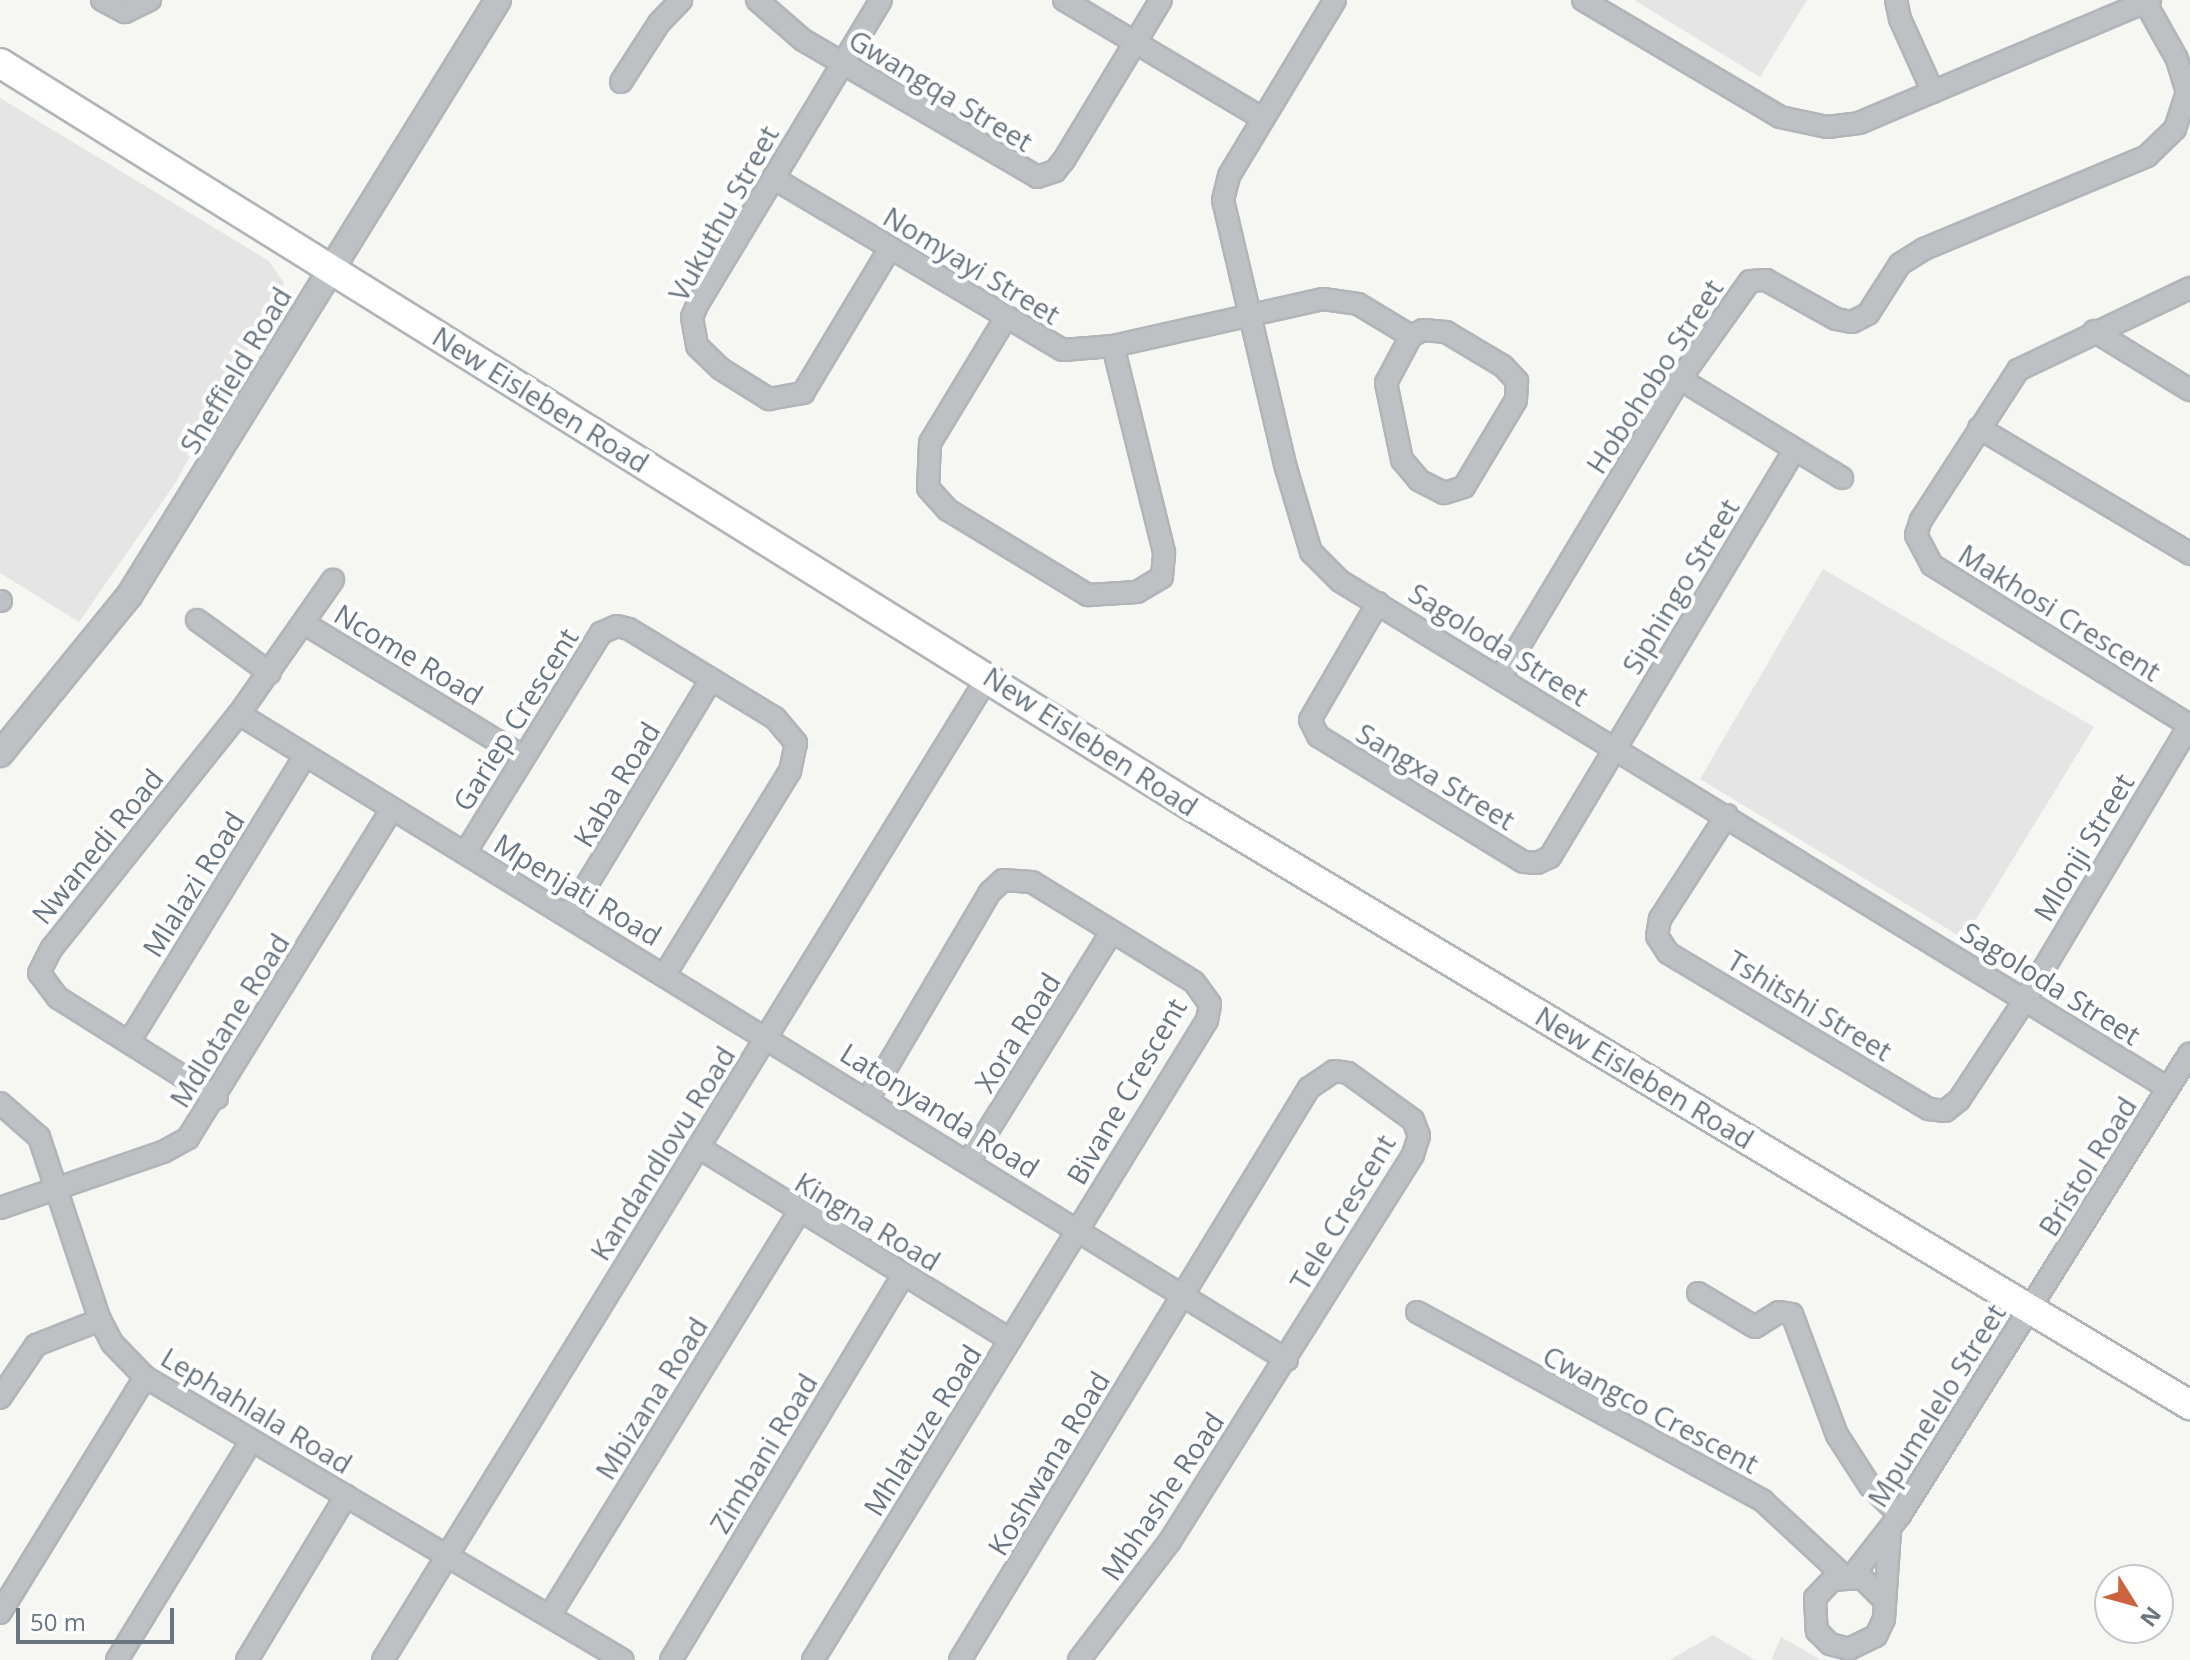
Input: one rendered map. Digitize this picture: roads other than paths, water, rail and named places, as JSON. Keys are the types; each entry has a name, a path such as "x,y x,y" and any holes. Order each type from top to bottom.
{"main road":[{"name":"New Eisleben Road","path":"0,63 989,675 1193,807 2190,1405"}],"street":[{"path":"102,0 125,12 150,0"},
{"name":"Sheffield Road","path":"0,754 129,596 498,0"},
{"path":"621,82 659,23 681,0"},
{"name":"Gwangqa Street","path":"757,0 790,31 842,64 1037,177 1055,171 1064,160 1161,0"},
{"path":"842,64 881,0"},
{"path":"1064,0 1262,118"},
{"name":"Sagoloda Street","path":"1335,0 1229,176 1223,200 1248,314 1311,552 1340,581 1727,815 2168,1088"},
{"path":"1583,0 1780,117 1827,127 1859,123 2148,1"},
{"path":"1896,0 1933,92"},
{"name":"Hobohobo Street","path":"1500,678 1680,379 1750,281 1766,280 1836,319 1852,322 1868,314 1900,264 1924,249 2147,156 2175,129 2188,93 2177,59 2148,1"},
{"name":"Vukuthu Street","path":"842,64 692,317 697,346 705,357 759,394 779,401 803,393 890,248"},
{"name":"Nomyayi Street","path":"773,178 1005,319 1063,350 1113,346 1323,299 1358,304 1411,336"},
{"name":"Makhosi Crescent","path":"2190,288 2094,331 2018,370 1921,520 1916,535 1925,558 2190,724"},
{"path":"1005,319 930,443 928,488 948,510 1088,595 1137,592 1162,577 1164,552 1113,346"},
{"path":"1423,330 1446,332 1503,366 1517,381 1516,400 1464,487 1444,493 1419,480 1402,460 1389,399 1386,383 1411,336 1423,330"},
{"path":"2094,331 2190,390"},
{"path":"1680,379 1793,452 1842,478"},
{"path":"1979,428 2190,554"},
{"name":"Siphingo Street","path":"1615,749 1793,452"},
{"name":"Nwanedi Road","path":"217,1098 48,989 39,973 43,963 270,673 333,580"},
{"name":"Sangxa Street","path":"1378,603 1310,720 1318,736 1524,862 1537,863 1550,857 1615,749"},
{"path":"197,620 270,673"},
{"name":"Ncome Road","path":"305,624 524,757"},
{"name":"Gariep Crescent","path":"465,853 594,642 610,627 629,629 782,724 796,743 796,758 665,974"},
{"name":"Kandandlovu Road","path":"385,1659 989,675"},
{"name":"Kaba Road","path":"568,916 711,680"},
{"name":"Mpenjati Road","path":"239,714 767,1036"},
{"name":"Mlonji Street","path":"2025,1000 2190,724"},
{"name":"Mlalazi Road","path":"129,1042 305,756"},
{"name":"Mdlotane Road","path":"0,1208 177,1146 217,1098 392,809"},
{"name":"Tshitshi Street","path":"1727,815 1660,919 1657,936 1668,953 1937,1110 1945,1111 1959,1100 2025,1000"},
{"name":"Bivane Crescent","path":"868,1099 997,884 1013,878 1032,882 1201,987 1209,1013 1078,1229"},
{"name":"Xora Road","path":"969,1161 1111,933"},
{"name":"Latonyanda Road","path":"767,1036 1287,1360"},
{"name":"Bristol Road","path":"2030,1308 2190,1053"},
{"name":"Tele Crescent","path":"1183,1295 1309,1088 1334,1071 1348,1073 1413,1120 1416,1147 1287,1360"},
{"name":"Lephahlala Road","path":"0,1103 32,1126 100,1320 112,1343 145,1377 623,1660"},
{"name":"Kingna Road","path":"698,1147 1010,1340"},
{"name":"Mbizana Road","path":"550,1615 799,1212"},
{"name":"Mhlatuze Road","path":"813,1660 1078,1229"},
{"name":"Zimbani Road","path":"671,1660 903,1275"},
{"path":"1698,1293 1755,1327 1779,1312 1792,1314 1837,1435 1895,1523"},
{"name":"Koshwana Road","path":"960,1660 1183,1295"},
{"name":"Mpumelelo Street","path":"1848,1576 1895,1523 2030,1308"},
{"name":"Cwangco Crescent","path":"1417,1312 1763,1501 1848,1576"},
{"path":"0,1398 36,1345 100,1320"},
{"name":"Mbhashe Road","path":"1079,1660 1170,1541 1287,1360"},
{"path":"2,1606 145,1377"},
{"path":"117,1660 251,1441"},
{"path":"247,1660 346,1496"},
{"name":"Mpumelelo Street","path":"1883,1599 1895,1523"},
{"path":"1848,1576 1871,1583 1883,1599 1884,1619 1876,1636 1849,1649 1830,1644 1817,1631 1812,1610 1822,1587 1848,1576"}]}
